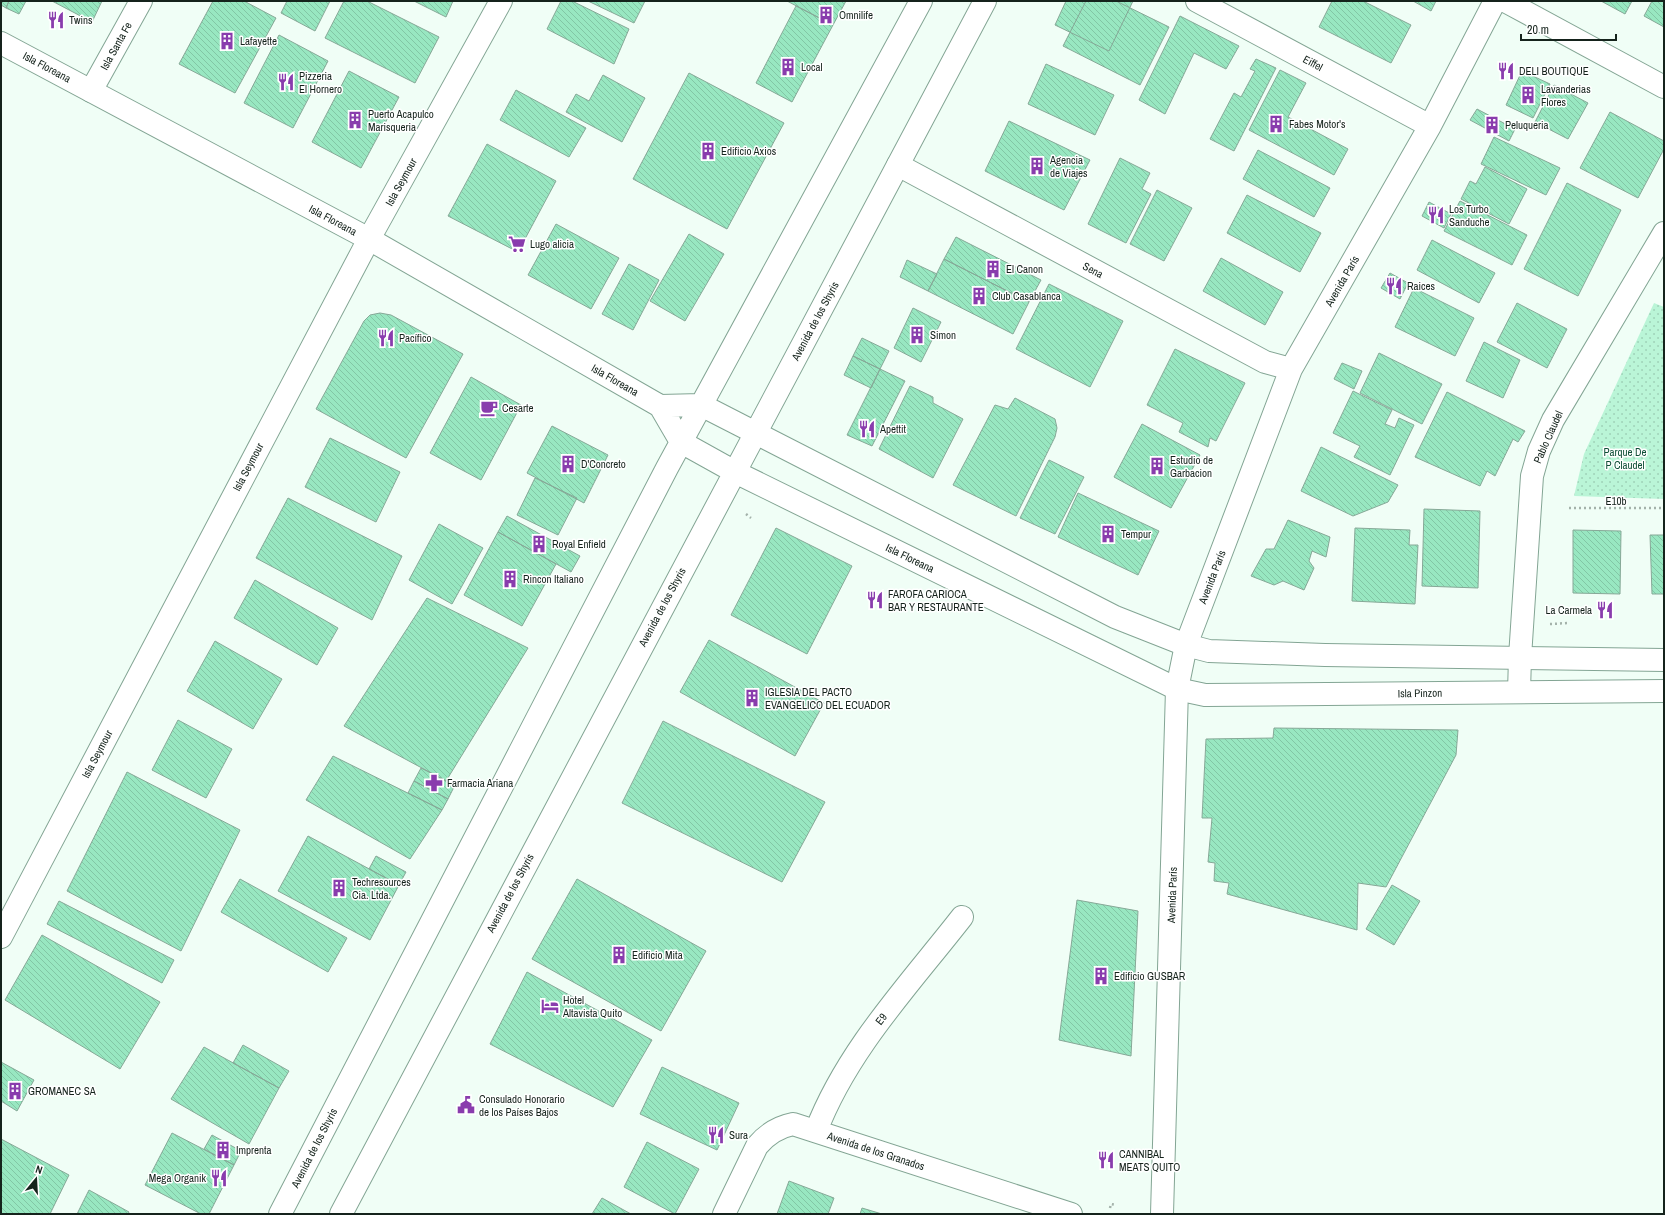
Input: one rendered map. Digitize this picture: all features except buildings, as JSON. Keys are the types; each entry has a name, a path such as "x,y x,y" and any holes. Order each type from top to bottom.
{"street":[{"name":"Isla Santa Fe","path":"91,91 141,1"},
{"name":"Isla Seymour","path":"1,937 369,239 501,1"},
{"name":"Avenida de los Shyris","path":"280,1214 681,442 921,1"},
{"name":"Avenida de los Shyris","path":"341,1214 985,1"},
{"name":"Eiffel","path":"1197,1 1430,126"},
{"name":"Avenida París","path":"1162,1214 1177,689 1186,645 1291,369 1430,126 1495,1"},
{"path":"1505,1 1664,87"},
{"name":"Isla Floreana","path":"1,43 369,239 660,406 681,442 735,472 1177,689"},
{"name":"Sena","path":"898,165 1265,362 1291,369"},
{"name":"Pablo Claudel","path":"1519,692 1532,476 1539,451 1554,420 1664,233"},
{"path":"660,406 701,405 1115,617 1186,645 1209,651 1325,655 1664,660"},
{"name":"Isla Pinzon","path":"1177,689 1205,695 1664,691"},
{"name":"E9","path":"816,1131 831,1096 859,1048 962,917"},
{"name":"Avenida de los Granados","path":"724,1214 757,1146 764,1138 783,1126 793,1124 1071,1214"}],"path":[{"name":"E10b","path":"1568,508 1664,508"},
{"path":"746,514 751,518"},
{"path":"1546,624 1569,623"},
{"path":"1110,1208 1111,1204 1116,1205"}],"green space":[{"name":"Parque De P Claudel","path":"1654,303 1664,307 1664,499 1574,496 1584,454"}],"place":[{"name":"Omnilife","path":"826,15"},
{"name":"Twins","path":"56,20"},
{"name":"Lafayette","path":"227,41"},
{"name":"Local","path":"788,67"},
{"name":"DELI BOUTIQUE","path":"1506,71"},
{"name":"Pizzeria El Hornero","path":"286,82"},
{"name":"Lavanderias Flores","path":"1528,95"},
{"name":"Puerto Acapulco Marisqueria","path":"355,120"},
{"name":"Fabes Motor's","path":"1276,124"},
{"name":"Peluqueria","path":"1492,125"},
{"name":"Edificio Axios","path":"708,151"},
{"name":"Agencia de Viajes","path":"1037,166"},
{"name":"Los Turbo Sanduche","path":"1436,215"},
{"name":"Lugo alicia","path":"517,244"},
{"name":"El Canon","path":"993,269"},
{"name":"Raices","path":"1394,286"},
{"name":"Club Casablanca","path":"979,296"},
{"name":"Simon","path":"917,335"},
{"name":"Pacífico","path":"386,338"},
{"name":"Cesarte","path":"489,408"},
{"name":"Apettit","path":"867,429"},
{"name":"D'Concreto","path":"568,464"},
{"name":"Estudio de Garbacion","path":"1157,466"},
{"name":"Tempur","path":"1108,534"},
{"name":"Royal Enfield","path":"539,544"},
{"name":"Rincon Italiano","path":"510,579"},
{"name":"FAROFA CARIOCA BAR Y RESTAURANTE","path":"875,600"},
{"name":"La Carmela","path":"1605,610"},
{"name":"IGLESIA DEL PACTO EVANGELICO DEL ECUADOR","path":"752,698"},
{"name":"Farmacia Ariana","path":"434,783"},
{"name":"Techresources Cia. Ltda.","path":"339,888"},
{"name":"Edificio Mita","path":"619,955"},
{"name":"Edificio GUSBAR","path":"1101,976"},
{"name":"Hotel Altavista Quito","path":"550,1006"},
{"name":"GROMANEC SA","path":"15,1091"},
{"name":"Consulado Honorario de los Países Bajos","path":"466,1105"},
{"name":"Sura","path":"716,1135"},
{"name":"Imprenta","path":"223,1150"},
{"name":"CANNIBAL MEATS QUITO","path":"1106,1160"},
{"name":"Mega Organik","path":"219,1178"}]}
